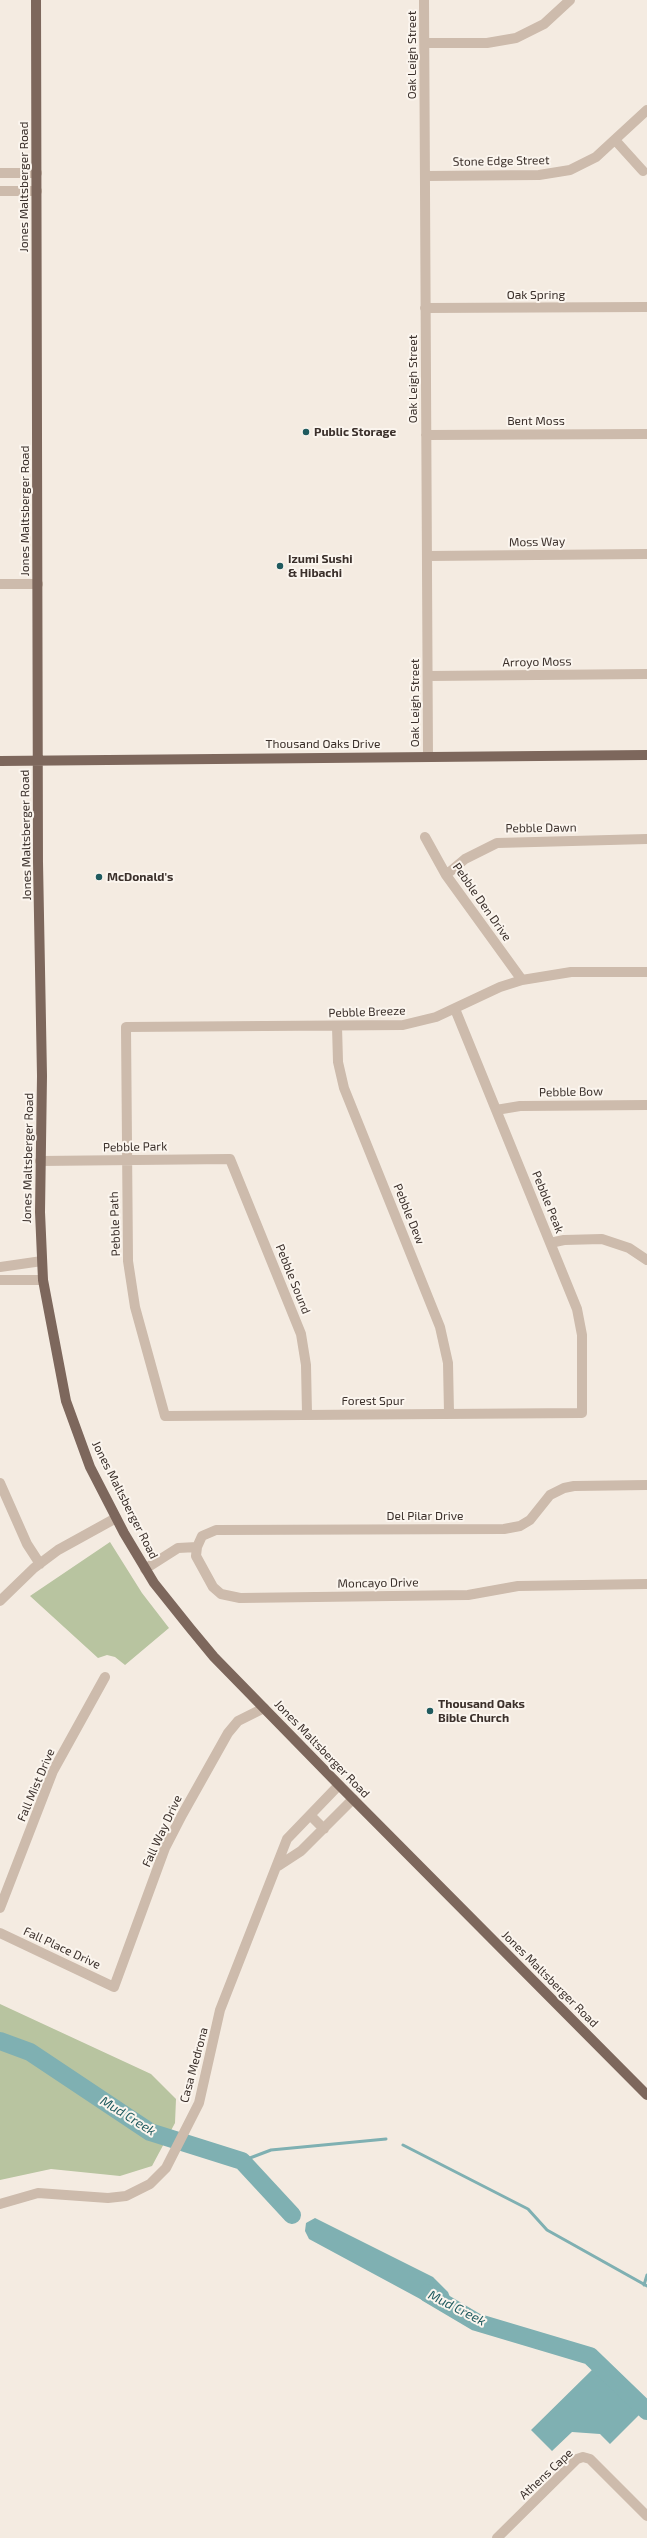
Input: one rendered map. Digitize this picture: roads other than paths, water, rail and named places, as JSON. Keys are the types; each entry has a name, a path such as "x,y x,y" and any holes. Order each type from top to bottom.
{"main road":[{"name":"Jones Maltsberger Road","path":"36,0 39,987 42,1076 40,1161 42,1261 43,1280 66,1400 90,1467 116,1518 145,1569 199,1640 339,1785 647,2095"},
{"name":"Thousand Oaks Drive","path":"0,761 303,756 428,757 647,755"}],"street":[{"name":"Oak Leigh Street","path":"424,0 428,757"},
{"path":"424,43 487,43 516,38 544,24 570,0"},
{"name":"Stone Edge Street","path":"426,176 560,173 588,162 615,140 647,110"},
{"path":"615,140 643,171"},
{"path":"0,174 37,173"},
{"path":"0,191 37,191"},
{"name":"Oak Spring","path":"426,308 647,307"},
{"name":"Bent Moss","path":"426,435 647,434"},
{"name":"Moss Way","path":"427,556 647,554"},
{"path":"0,584 38,584"},
{"name":"Arroyo Moss","path":"428,676 647,674"},
{"name":"Pebble Den Drive","path":"425,837 446,875 522,980"},
{"name":"Pebble Dawn","path":"446,875 465,859 485,847 509,841 647,840"},
{"name":"Pebble Breeze","path":"126,1027 403,1025 436,1017 492,990 522,980 571,972 647,972"},
{"name":"Pebble Peak","path":"455,1009 580,1319 582,1413"},
{"name":"Pebble Dew","path":"337,1026 338,1062 344,1088 440,1327 448,1363 449,1413"},
{"name":"Pebble Path","path":"126,1027 127,1243 135,1307 165,1416"},
{"name":"Pebble Bow","path":"496,1110 520,1106 647,1105"},
{"name":"Pebble Park","path":"40,1161 230,1159"},
{"name":"Pebble Sound","path":"230,1159 301,1334 306,1366 307,1414"},
{"path":"550,1243 564,1240 602,1239 629,1248 647,1260"},
{"path":"0,1268 42,1261"},
{"path":"0,1280 43,1280"},
{"name":"Forest Spur","path":"165,1416 582,1413"},
{"path":"0,1483 28,1544 40,1564"},
{"name":"Del Pilar Drive","path":"197,1547 202,1536 216,1530 504,1528 520,1526 530,1520 550,1495 564,1488 574,1486 647,1485"},
{"path":"0,1601 40,1564 58,1550 116,1518"},
{"path":"145,1569 178,1548 197,1547"},
{"name":"Moncayo Drive","path":"197,1547 196,1556 213,1587 221,1594 240,1598 468,1595 518,1586 647,1584"},
{"name":"Fall Mist Drive","path":"0,1908 53,1771 105,1677"},
{"name":"Fall Way Drive","path":"114,1987 165,1848 182,1815 228,1733 238,1721 264,1708"},
{"name":"Casa Medrona","path":"0,2204 38,2193 108,2198 126,2196 150,2184 166,2168 200,2103 220,2010 278,1866 286,1840 339,1785"},
{"path":"278,1866 301,1851 353,1799"},
{"path":"310,1815 324,1829"},
{"name":"Fall Place Drive","path":"0,1933 114,1987"},
{"name":"Athens Cape","path":"497,2538 577,2459 583,2457 590,2459 647,2516"}],"water":[{"path":"315,2218 433,2277 448,2292 451,2300 446,2309 435,2307 309,2239 305,2231 306,2223"},
{"path":"595,2367 642,2412 610,2444 600,2434 572,2432 552,2451 531,2430"}],"waterway":[{"name":"Mud Creek","path":"0,2041 30,2052 150,2132 242,2161 292,2215"},
{"path":"242,2161 271,2150 386,2139"},
{"path":"403,2145 528,2209 547,2230 647,2286"},
{"path":"644,2285 647,2275"},
{"name":"Mud Creek","path":"427,2293 476,2322 590,2356 647,2411"}],"place":[{"name":"Public Storage","path":"306,432"},
{"name":"Izumi Sushi & Hibachi","path":"280,566"},
{"name":"McDonald's","path":"99,877"},
{"name":"Thousand Oaks Bible Church","path":"430,1711"}]}
